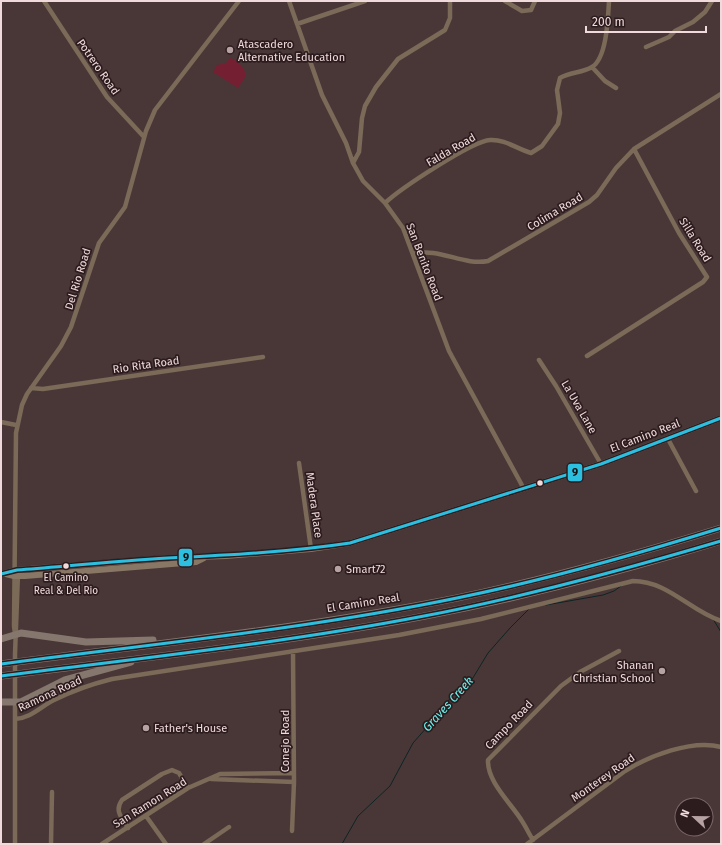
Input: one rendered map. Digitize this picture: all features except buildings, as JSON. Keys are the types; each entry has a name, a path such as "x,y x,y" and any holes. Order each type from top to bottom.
{"highway":[{"name":"El Camino Real","path":"1,664 357,616 457,598 612,561 721,528"},
{"path":"1,676 354,628 459,609 568,584 721,541"},
{"path":"1,639 15,634 86,642 186,639"},
{"path":"1,702 15,703 25,700 46,687 65,680 92,671 120,666 148,657"}],"main road":[{"name":"El Camino Real","path":"3,574 16,571 189,556 204,558 311,549 365,539 601,464 721,418"}],"street":[{"name":"Potrero Road","path":"44,1 107,97 144,137"},
{"name":"Del Rio Road","path":"15,844 16,425 22,405 31,388 61,346 71,327 99,243 125,207 144,137 152,116 161,100 239,1"},
{"name":"San Benito Road","path":"289,1 322,95 346,143 353,163 363,181 385,203 403,228 449,351 524,489"},
{"path":"297,24 365,1"},
{"path":"353,163 358,152 362,112 376,87 398,59 445,30 450,18 450,1"},
{"path":"505,1 525,11 531,10 535,1"},
{"path":"646,47 669,37 675,31 693,22 705,12 712,1"},
{"path":"609,4 603,51 599,60 592,67 605,81 616,88"},
{"name":"Falda Road","path":"385,203 451,158 482,142 502,141 530,152 542,146 558,124 560,117 557,90 560,78 565,75 592,67"},
{"name":"Colima Road","path":"413,254 438,253 474,261 488,261 589,202 597,195 616,168 634,149 721,94"},
{"name":"Silla Road","path":"587,356 642,322 703,282 708,277 679,233 634,149"},
{"name":"Rio Rita Road","path":"31,388 43,389 263,357"},
{"name":"La Uva Lane","path":"539,360 556,386 601,464"},
{"path":"1,422 16,425"},
{"path":"668,439 696,491"},
{"name":"Madera Place","path":"300,463 311,549"},
{"name":"Ramona Road","path":"15,719 26,717 52,701 72,692 112,679 269,653 293,652 399,635 480,619 633,581 646,582 659,587 721,621"},
{"name":"Campo Road","path":"533,840 494,779 488,768 488,760 561,686 580,672 619,651"},
{"name":"Conejo Road","path":"292,831 294,782 293,652"},
{"name":"Monterey Road","path":"527,844 624,771 641,761 660,754 700,745 721,747"},
{"path":"128,828 118,812 118,806 122,800 162,774 172,770 179,773 188,788"},
{"name":"San Ramon Road","path":"102,844 188,788 209,778 220,774 234,773 294,774"},
{"path":"209,778 294,782"},
{"path":"51,844 52,792"},
{"path":"146,816 166,844"},
{"path":"204,844 229,828"}],"shaded area":[{"path":"230,58 238,62 243,67 246,76 238,88 213,72 217,65 226,63"}],"waterway":[{"name":"Graves Creek","path":"546,605 603,595 614,591 621,586"},
{"name":"Graves Creek","path":"342,844 358,816 390,786 413,743 443,709 451,697 471,681 488,653 529,609"},
{"name":"Graves Creek","path":"713,619 721,632"}],"transit line":[{"name":"9","path":"1,574 17,570 149,559 282,551 350,543 601,464 721,418"},
{"name":"9","path":"1,664 230,635 344,619 401,609 490,591 557,575 656,548 721,528"},
{"name":"9","path":"1,676 266,642 371,626 462,609 574,582 721,541"}],"place":[{"name":"Atascadero Alternative Education","path":"230,50"},
{"name":"El Camino Real & Del Rio","path":"66,566"},
{"name":"Smart72","path":"338,569"},
{"name":"Shanan Christian School","path":"662,671"},
{"name":"Father's House","path":"146,728"}]}
